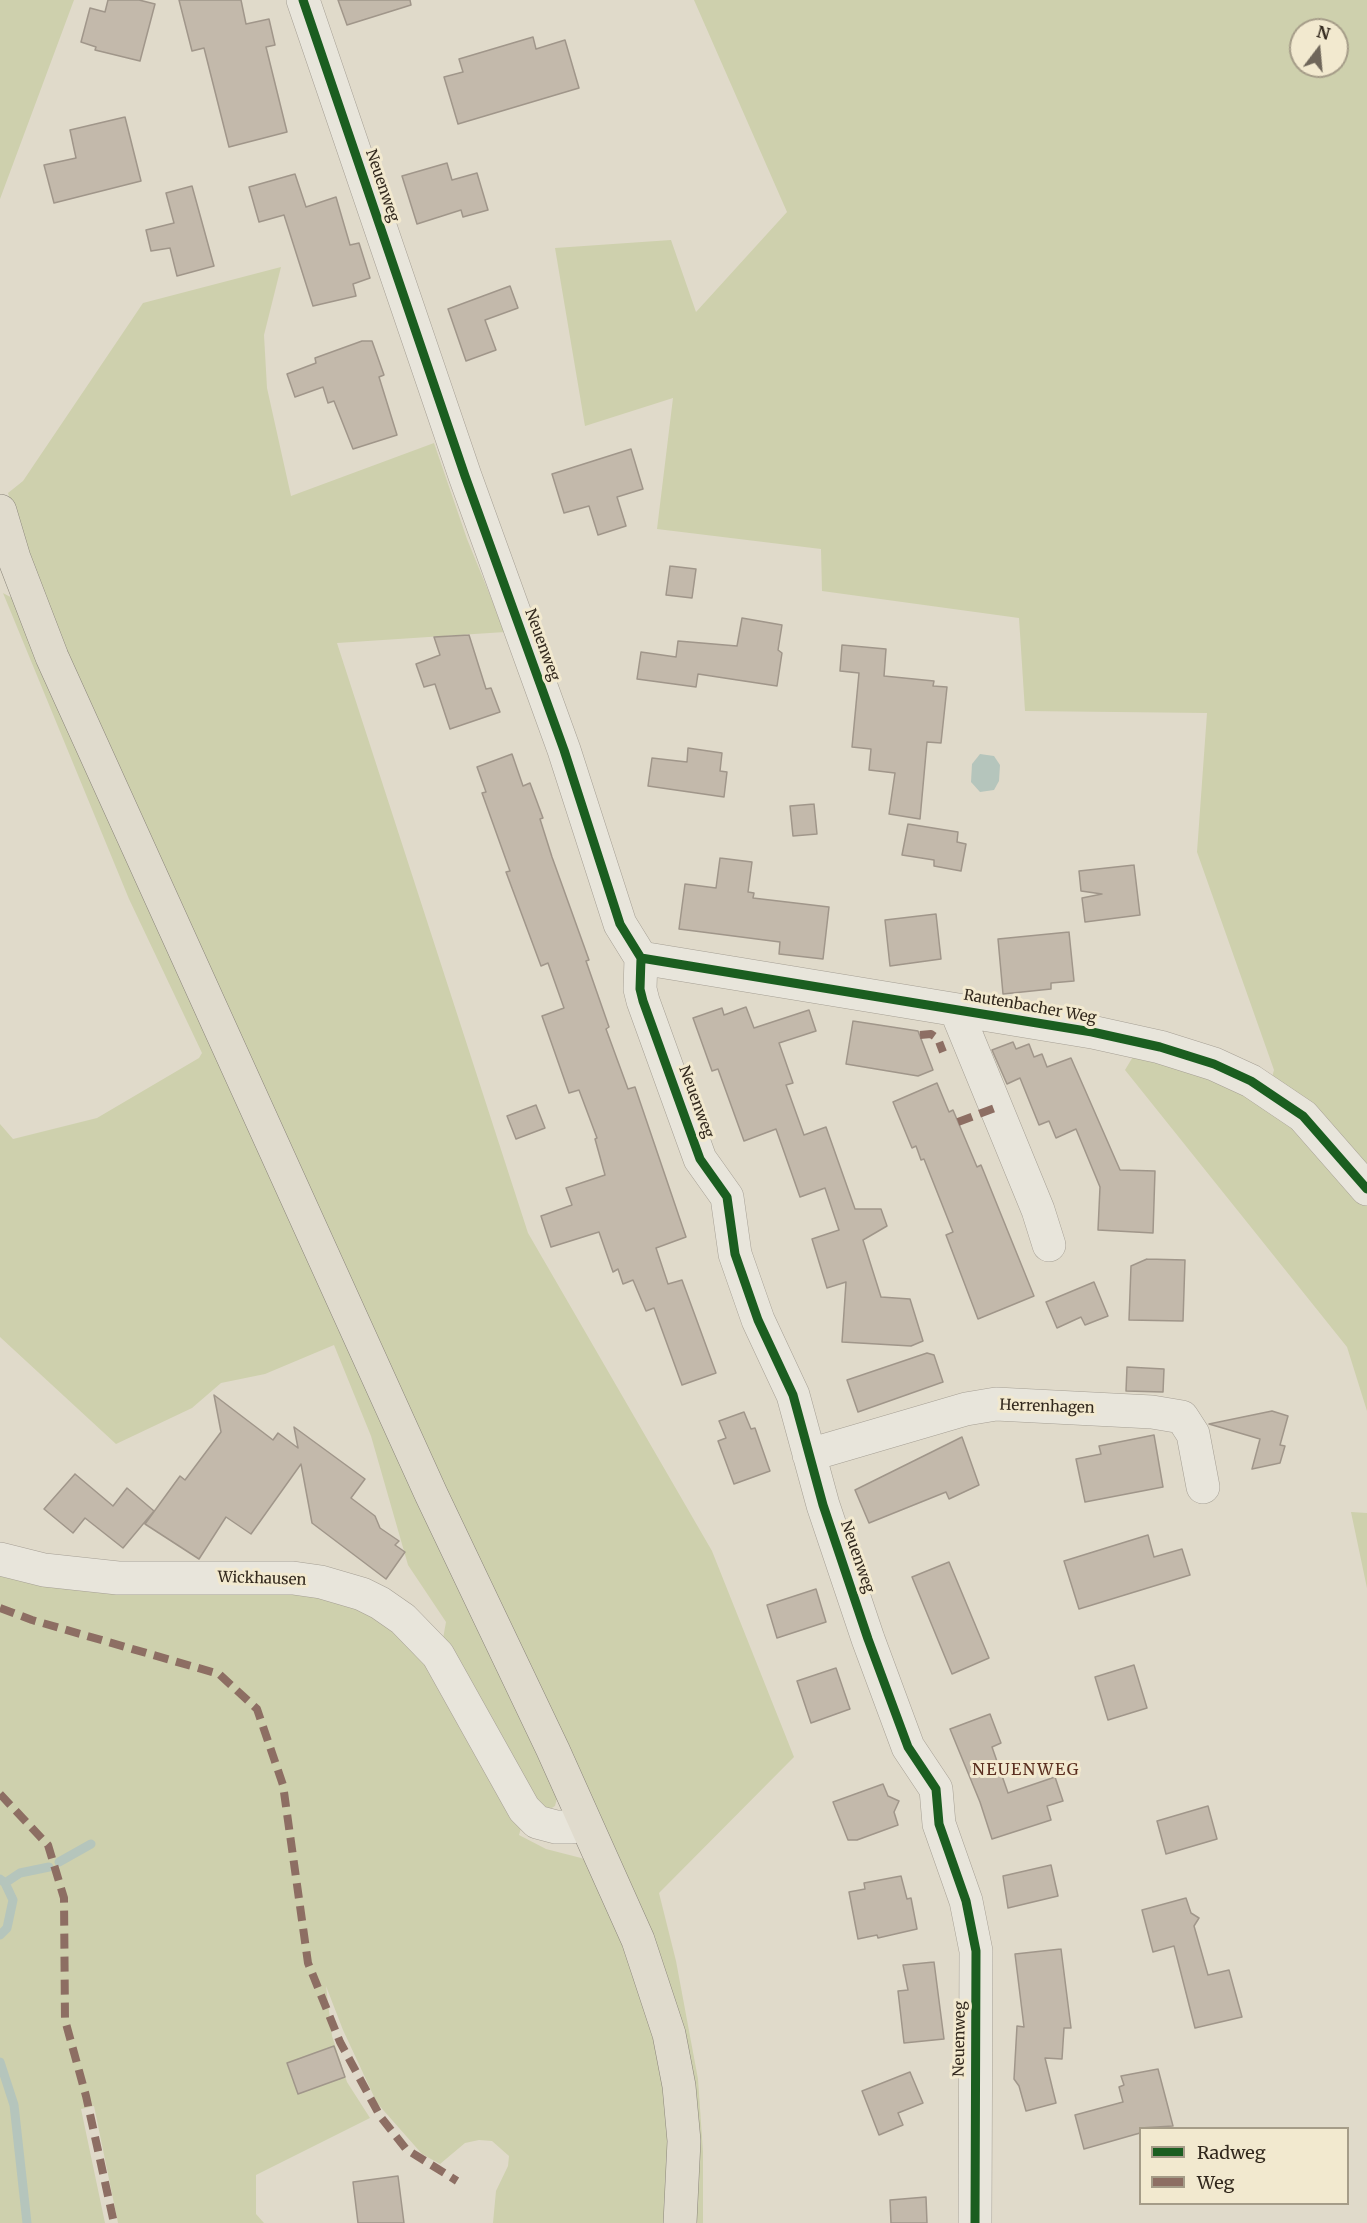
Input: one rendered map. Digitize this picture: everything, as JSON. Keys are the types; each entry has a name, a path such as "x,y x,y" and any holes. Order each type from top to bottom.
{"main road":[{"path":"0,511 7,561 426,1484 638,1940 674,2054 683,2133 680,2223"}],"street":[{"name":"Neuenweg","path":"303,0 465,476 564,750 620,924 641,958 640,989 644,1002 700,1159 727,1197 735,1254 758,1320 793,1395 809,1455 896,1715 908,1748 936,1789 944,1840 966,1901 974,1934 975,2223"},
{"name":"Rautenbacher Weg","path":"641,958 1103,1035 1160,1047 1214,1064 1251,1081 1302,1116 1367,1189"},
{"name":"Rautenbacher Weg","path":"956,1010 1038,1210 1049,1245"},
{"name":"Herrenhagen","path":"809,1455 966,1409 996,1404 1152,1412 1182,1417 1193,1434 1203,1487"},
{"name":"Wickhausen","path":"0,1559 44,1570 118,1578 293,1578 331,1584 380,1603 414,1629 438,1655 525,1809 537,1822 556,1827 572,1827 585,1823"}],"green space":[{"path":"0,0 74,0 0,199"},
{"path":"694,0 1367,0 1367,1178 1272,1077 1274,1070 1197,852 1207,713 1025,711 1019,618 822,591 821,549 657,529 673,398 585,426 555,248 671,240 696,312 787,212"},
{"path":"281,267 264,335 267,388 291,496 434,443 467,539 505,632 337,643 528,1233 712,1551 794,1757 659,1893 676,1961 698,2079 703,2152 703,2223 693,2223 693,2100 71,669 31,567 8,493 23,481 143,303"},
{"path":"3,593 16,600 558,1794 555,1806 550,1809 539,1807 442,1644 446,1622 408,1565 371,1436 334,1345 265,1374 221,1383 192,1408 116,1444 0,1337 0,1124 13,1139 97,1118 199,1058 202,1053 129,899"},
{"path":"1137,1050 1265,1098 1367,1199 1367,1411 1347,1347 1125,1070"},
{"path":"1351,1512 1367,1513 1367,1588"},
{"path":"0,1565 291,1591 337,1599 377,1615 418,1648 521,1828 519,1835 546,1849 585,1859 594,1873 637,1980 662,2062 670,2141 668,2223 493,2223 496,2191 508,2166 509,2156 492,2141 479,2140 465,2143 440,2164 422,2154 377,2103 343,2030 326,1986 332,2036 347,2082 370,2118 256,2175 256,2214 264,2223 118,2223 94,2106 81,2109 105,2223 0,2223"}],"shaded area":[{"path":"980,754 994,756 1000,765 999,781 994,790 980,792 971,782 972,764"}],"building":[{"path":"108,0 139,0 155,4 140,61 95,50 96,47 81,42 90,8 105,12"},
{"path":"179,0 241,0 246,24 269,19 275,45 266,47 287,132 229,147 204,48 192,51"},
{"path":"338,0 410,0 411,5 347,25"},
{"path":"533,37 536,49 565,40 579,88 458,124 444,77 463,72 459,59"},
{"path":"125,117 141,181 54,203 44,165 76,158 70,130"},
{"path":"447,163 452,180 477,173 488,210 463,217 461,210 417,224 402,176"},
{"path":"295,174 306,207 336,197 350,245 359,243 370,278 353,284 356,296 313,306 284,215 259,222 249,187"},
{"path":"192,186 214,266 177,276 170,248 151,251 146,230 174,223 166,193"},
{"path":"510,286 518,308 485,320 496,350 466,361 448,309"},
{"path":"362,341 372,341 384,375 379,377 397,435 353,449 334,401 328,403 323,387 295,397 287,374 316,363 315,358"},
{"path":"631,449 643,489 617,497 626,526 598,535 589,506 564,513 552,474"},
{"path":"670,566 696,569 692,598 666,595"},
{"path":"742,618 782,625 778,650 782,653 777,686 698,674 696,687 637,679 641,652 676,657 678,641 737,646"},
{"path":"469,635 486,689 491,688 500,712 450,729 435,684 424,687 416,664 440,655 434,637"},
{"path":"842,645 886,649 884,676 934,681 933,686 947,687 941,743 927,742 920,819 889,814 895,773 869,770 871,749 852,747 859,673 840,671"},
{"path":"688,748 722,753 720,771 727,772 724,797 648,786 652,758 687,762"},
{"path":"512,754 523,786 530,783 543,818 540,819 552,857 589,960 586,961 609,1027 606,1029 628,1089 635,1087 686,1237 656,1248 668,1284 682,1280 716,1373 682,1385 654,1308 646,1311 633,1280 623,1284 618,1269 613,1272 599,1232 551,1247 541,1216 572,1205 566,1188 605,1175 595,1139 597,1138 579,1090 569,1093 542,1016 564,1008 548,963 541,966 506,872 510,871 482,793 486,792 477,767"},
{"path":"814,804 817,834 793,836 790,806"},
{"path":"908,824 958,832 957,842 966,844 961,871 934,866 934,860 902,855"},
{"path":"720,858 752,862 748,892 754,893 753,898 829,907 823,959 779,954 780,942 679,929 685,884 716,888"},
{"path":"1134,865 1140,915 1085,922 1082,898 1102,894 1081,891 1079,871"},
{"path":"936,914 941,959 890,966 885,920"},
{"path":"1069,932 1074,981 1051,983 1051,989 1003,994 998,939"},
{"path":"746,1007 754,1028 809,1010 816,1031 779,1043 793,1083 786,1085 804,1135 826,1127 855,1209 881,1209 887,1226 863,1240 881,1297 910,1299 923,1341 911,1346 842,1342 846,1282 827,1288 812,1239 839,1230 825,1188 800,1197 776,1129 744,1141 718,1069 712,1071 693,1018 722,1008 724,1015"},
{"path":"853,1021 918,1031 933,1070 918,1076 846,1064"},
{"path":"1013,1042 1016,1049 1029,1044 1034,1057 1042,1054 1047,1067 1071,1058 1120,1170 1155,1171 1153,1233 1098,1230 1100,1187 1076,1129 1056,1138 1049,1121 1039,1125 1020,1078 1007,1084 992,1050"},
{"path":"937,1083 949,1112 953,1110 977,1167 981,1165 1034,1296 978,1319 946,1235 953,1232 924,1159 921,1160 916,1146 912,1148 893,1102"},
{"path":"536,1105 545,1128 516,1139 507,1116"},
{"path":"1147,1259 1185,1260 1183,1321 1129,1320 1131,1266"},
{"path":"1094,1282 1108,1316 1085,1325 1081,1317 1057,1328 1046,1302"},
{"path":"927,1353 934,1355 943,1382 858,1412 847,1380"},
{"path":"1127,1367 1164,1369 1163,1392 1126,1391"},
{"path":"214,1395 273,1440 278,1433 298,1448 294,1427 365,1479 351,1498 375,1516 380,1528 399,1541 395,1545 405,1552 386,1579 312,1523 301,1464 251,1534 226,1517 199,1559 145,1524 180,1476 185,1480 221,1432"},
{"path":"1272,1411 1288,1416 1280,1445 1285,1446 1280,1463 1252,1469 1260,1439 1209,1424"},
{"path":"744,1412 751,1429 755,1428 770,1471 734,1484 718,1441 726,1438 719,1421"},
{"path":"1154,1435 1163,1487 1085,1502 1076,1459 1101,1454 1099,1446"},
{"path":"962,1437 979,1485 949,1499 946,1492 869,1523 855,1490"},
{"path":"75,1474 113,1506 127,1488 154,1511 123,1548 85,1518 73,1533 44,1509"},
{"path":"1148,1535 1154,1557 1182,1549 1190,1575 1079,1609 1064,1561"},
{"path":"949,1562 989,1658 952,1674 912,1577"},
{"path":"816,1589 826,1622 777,1638 767,1605"},
{"path":"1134,1665 1147,1708 1108,1720 1095,1677"},
{"path":"836,1668 850,1709 811,1723 797,1681"},
{"path":"990,1714 1001,1743 992,1747 1008,1793 1055,1777 1063,1801 1047,1806 1051,1820 992,1839 980,1802 950,1729"},
{"path":"883,1784 888,1796 899,1801 894,1812 898,1825 857,1840 848,1840 833,1802"},
{"path":"1208,1806 1217,1839 1166,1854 1157,1821"},
{"path":"1051,1865 1058,1896 1008,1908 1003,1876"},
{"path":"901,1876 907,1899 911,1898 917,1929 878,1938 877,1935 858,1939 849,1892 865,1889 864,1883"},
{"path":"1186,1898 1191,1913 1199,1918 1194,1926 1208,1975 1229,1970 1242,2017 1195,2028 1174,1946 1153,1952 1142,1910"},
{"path":"1061,1949 1071,2028 1064,2028 1062,2059 1045,2058 1056,2103 1026,2111 1019,2086 1014,2079 1017,2026 1024,2027 1015,1954"},
{"path":"934,1962 944,2039 904,2043 898,1991 908,1990 903,1965"},
{"path":"334,2046 345,2077 298,2094 287,2063"},
{"path":"1158,2069 1173,2126 1139,2127 1139,2133 1084,2149 1075,2115 1123,2102 1119,2087 1124,2085 1121,2076"},
{"path":"910,2072 923,2103 898,2113 903,2125 879,2135 862,2091"},
{"path":"398,2176 404,2223 358,2223 353,2182"},
{"path":"926,2197 927,2223 891,2223 890,2200"}],"waterway":[{"path":"59,1862 91,1844"},
{"path":"5,1883 20,1873 49,1867"},
{"path":"0,1879 5,1883 13,1900 7,1928 0,1935"},
{"path":"0,2062 14,2105 27,2223"}],"marked path":[{"path":"920,1035 931,1034 938,1039 943,1052"},
{"path":"958,1122 995,1108"},
{"path":"0,1608 32,1620 219,1674 257,1709 283,1785 308,1963 340,2042 380,2116 406,2149 457,2181"},
{"path":"0,1794 48,1845 64,1898 65,2020 86,2096 114,2223"}],"cycle path":[{"path":"303,0 465,476 564,750 620,924 641,958 640,989 643,1001 700,1159 727,1197 735,1254 758,1320 793,1395 823,1505 868,1639 908,1747 936,1789 939,1824 966,1901 976,1951 975,2223"},
{"path":"641,958 1092,1032 1160,1047 1214,1064 1251,1081 1303,1116 1367,1189"}],"district":[{"name":"NEUENWEG","path":"1026,1770"}]}
